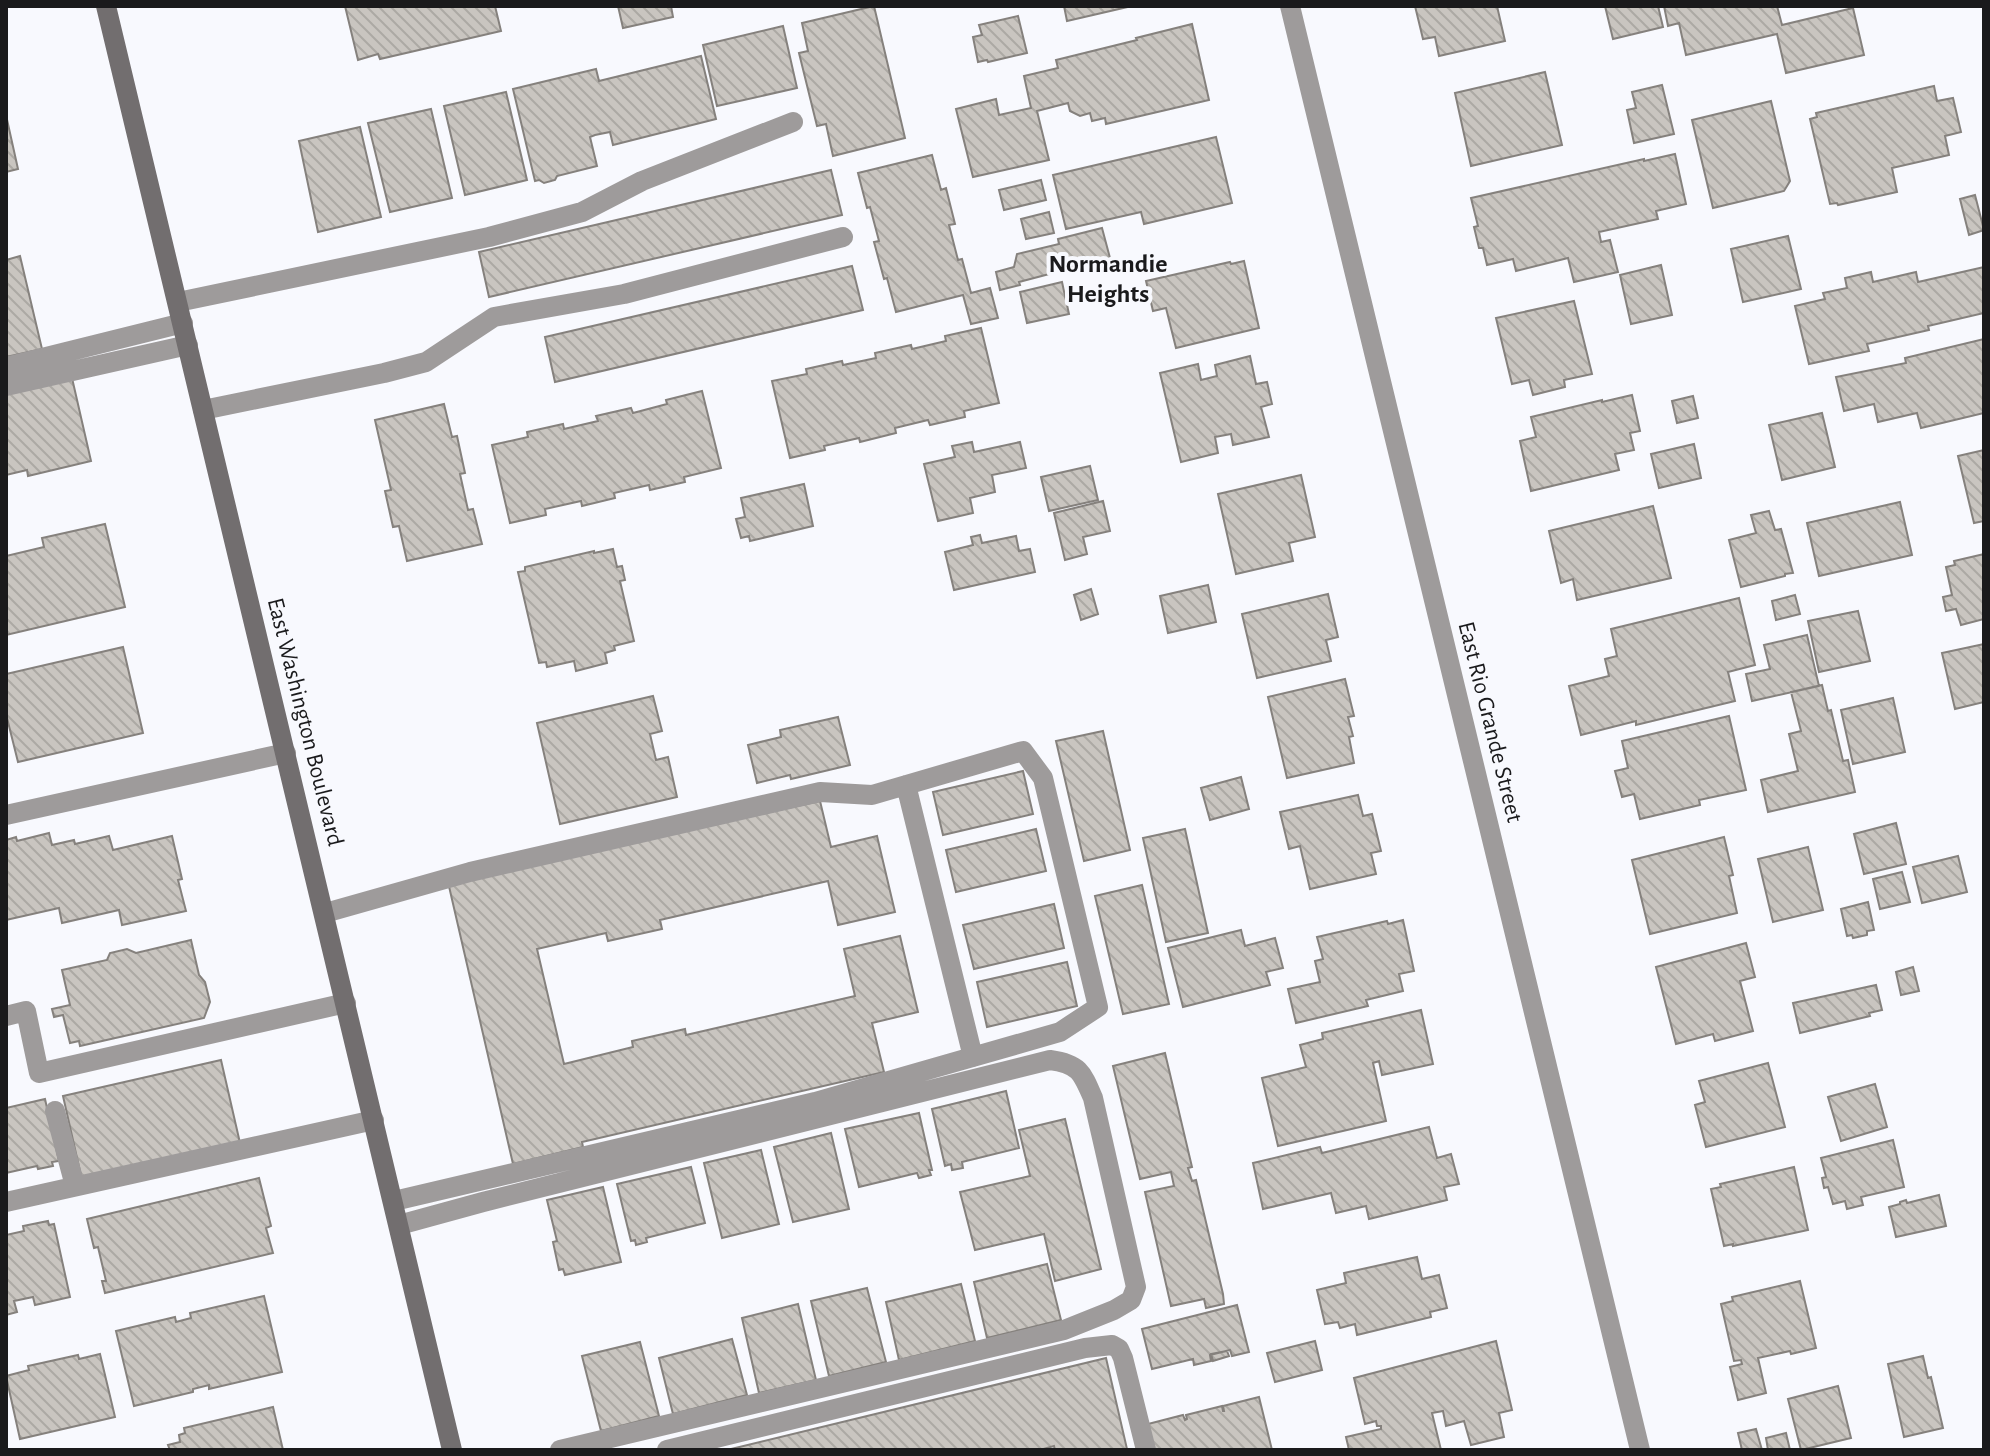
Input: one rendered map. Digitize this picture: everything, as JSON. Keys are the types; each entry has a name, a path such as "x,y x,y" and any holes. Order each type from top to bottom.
{"main road":[{"name":"East Washington Boulevard","path":"106,6 452,1450"}],"street":[{"name":"East Rio Grande Street","path":"1290,6 1640,1450"},
{"path":"178,302 489,237 582,212 642,181 793,122"},
{"path":"203,410 426,362 494,317 624,294 843,237"},
{"path":"6,367 183,323"},
{"path":"6,386 188,345"},
{"path":"325,913 470,872 820,792 872,795 1023,751 1043,778 1098,1007 1060,1032 815,1102 394,1201"},
{"path":"6,815 286,753"},
{"path":"906,785 973,1057"},
{"path":"6,1016 26,1011 39,1073 346,1003"},
{"path":"399,1225 1050,1060 1068,1063 1083,1073 1093,1098 1136,1287 1131,1300 1064,1330 560,1450"},
{"path":"55,1111 75,1186"},
{"path":"6,1202 374,1120"},
{"path":"667,1450 1085,1348 1112,1345 1119,1349 1123,1358 1146,1450"}],"building":[{"path":"345,6 495,6 501,31 380,59 378,54 358,60"},
{"path":"618,6 671,6 673,17 623,28"},
{"path":"874,6 905,138 833,156 826,124 817,126 799,53 808,51 802,23"},
{"path":"1064,6 1132,6 1067,21"},
{"path":"1415,6 1497,6 1505,41 1439,56 1435,37 1423,39"},
{"path":"1605,6 1658,6 1663,27 1613,39"},
{"path":"1664,6 1777,6 1782,25 1853,8 1864,55 1786,73 1777,34 1686,55 1679,23 1668,26"},
{"path":"1018,16 1027,53 978,62 973,37 982,35 979,25"},
{"path":"1192,24 1209,100 1106,124 1105,118 1092,121 1090,113 1080,116 1070,111 1068,103 1037,111 1049,160 973,177 956,109 996,99 999,115 1031,108 1024,76 1058,68 1056,60"},
{"path":"783,26 797,88 717,106 703,45"},
{"path":"701,56 716,119 613,145 610,132 595,135 590,137 597,166 557,176 555,180 544,183 535,181 513,89 596,69 599,81"},
{"path":"1545,72 1562,145 1471,166 1455,93"},
{"path":"1662,85 1674,134 1634,143 1627,110 1636,108 1632,92"},
{"path":"1934,86 1937,101 1953,98 1961,132 1945,136 1949,155 1892,168 1897,192 1830,204 1810,119 1817,117 1816,113"},
{"path":"506,92 527,180 465,195 444,106"},
{"path":"1771,101 1790,181 1784,191 1713,208 1692,120"},
{"path":"431,109 452,198 390,212 368,123"},
{"path":"6,115 18,169 6,172"},
{"path":"360,127 381,217 318,232 299,141"},
{"path":"1216,137 1232,203 1144,224 1141,212 1066,229 1053,175"},
{"path":"1675,154 1686,204 1656,211 1658,219 1599,232 1601,242 1610,240 1618,272 1574,282 1568,258 1516,271 1513,259 1487,265 1483,248 1479,248 1474,227 1478,226 1471,198"},
{"path":"932,155 941,190 946,188 955,224 949,225 971,293 990,288 998,318 971,324 963,295 896,312 887,278 884,279 874,242 879,241 858,173"},
{"path":"831,170 842,215 489,297 479,252"},
{"path":"1041,180 1046,200 1004,210 999,190"},
{"path":"1975,195 1984,230 1969,235 1960,199"},
{"path":"1049,212 1054,233 1026,239 1021,219"},
{"path":"1102,228 1110,258 1000,290 996,272 1014,267 1017,254 1059,244 1058,239"},
{"path":"1788,236 1801,289 1743,302 1731,249"},
{"path":"20,256 42,349 6,357 6,260"},
{"path":"1244,261 1259,328 1176,348 1166,308 1153,311 1146,281"},
{"path":"1661,265 1672,315 1631,324 1620,275"},
{"path":"852,266 863,310 555,382 545,337"},
{"path":"1984,267 1984,313 1867,344 1869,351 1809,364 1795,306 1825,299 1823,293 1847,288 1845,278 1871,272 1873,282 1916,272 1918,282"},
{"path":"1062,282 1069,314 1027,323 1020,292"},
{"path":"1574,301 1592,374 1564,380 1565,387 1533,395 1529,380 1512,384 1496,318"},
{"path":"981,328 999,403 964,411 965,417 930,425 928,420 895,428 896,433 860,442 859,438 824,446 825,450 790,458 772,381 807,374 806,369 842,361 843,365 876,358 875,353 946,341 945,336"},
{"path":"1984,339 1984,413 1921,428 1917,413 1878,422 1874,404 1844,411 1836,377 1906,363 1905,358"},
{"path":"1250,356 1256,384 1267,382 1272,404 1261,407 1269,437 1233,445 1231,434 1215,437 1218,453 1181,462 1160,373 1198,364 1201,380 1217,376 1215,365"},
{"path":"72,378 91,461 28,476 27,470 6,475 6,394"},
{"path":"702,391 721,468 684,477 685,482 650,490 649,485 614,493 615,498 582,506 581,501 545,509 546,515 510,523 492,445 528,437 527,432 563,424 564,429 598,421 596,416 631,408 633,413"},
{"path":"1632,395 1640,431 1630,433 1634,450 1615,454 1619,470 1531,491 1520,441 1536,437 1531,417"},
{"path":"1693,396 1698,418 1677,423 1672,401"},
{"path":"444,404 452,437 457,436 465,473 460,474 468,510 473,509 482,544 407,561 399,526 393,527 385,491 391,490 375,420"},
{"path":"1822,413 1835,467 1782,480 1769,425"},
{"path":"972,442 974,452 1020,442 1026,468 992,475 995,492 970,498 973,513 938,521 924,464 955,457 952,446"},
{"path":"1694,444 1701,478 1659,488 1651,454"},
{"path":"1984,450 1984,521 1974,523 1958,456"},
{"path":"1090,466 1098,500 1049,511 1041,477"},
{"path":"1301,475 1315,537 1289,543 1293,561 1236,574 1218,494"},
{"path":"804,484 813,526 750,541 749,536 741,538 736,519 745,517 741,498"},
{"path":"1103,501 1110,531 1083,537 1087,554 1065,560 1054,513"},
{"path":"1900,502 1912,555 1819,576 1807,523"},
{"path":"1653,506 1671,578 1577,600 1573,579 1561,583 1549,531"},
{"path":"1769,511 1775,530 1781,529 1793,573 1741,587 1729,540 1756,533 1751,515"},
{"path":"105,524 125,607 6,635 6,556 44,547 42,538"},
{"path":"980,535 982,543 1016,536 1019,551 1030,549 1035,572 954,590 945,552 973,545 971,537"},
{"path":"613,549 617,567 622,566 625,580 620,581 634,641 614,646 615,650 605,653 607,663 576,671 574,661 547,667 546,662 539,663 518,572 525,571 525,567"},
{"path":"1984,554 1984,619 1961,625 1956,609 1946,611 1943,597 1952,595 1946,567 1955,565 1954,561"},
{"path":"1208,585 1216,622 1168,633 1160,596"},
{"path":"1091,589 1098,614 1081,620 1074,595"},
{"path":"1328,594 1338,637 1326,640 1331,661 1257,678 1242,614"},
{"path":"1795,595 1800,614 1776,620 1772,601"},
{"path":"1739,598 1755,665 1728,672 1735,701 1581,735 1569,686 1609,676 1605,659 1617,656 1611,629"},
{"path":"1858,611 1870,661 1819,672 1808,621"},
{"path":"1807,635 1819,686 1752,701 1746,674 1770,669 1764,645"},
{"path":"1984,644 1984,702 1955,709 1942,653"},
{"path":"123,647 143,733 18,762 6,714 6,674"},
{"path":"1345,679 1354,716 1348,717 1353,736 1349,737 1354,763 1287,778 1268,697"},
{"path":"1822,685 1843,761 1848,760 1855,792 1768,812 1761,780 1798,771 1789,734 1801,731 1791,692"},
{"path":"653,696 662,731 650,734 656,760 668,757 677,797 560,824 537,723"},
{"path":"1893,698 1905,752 1853,764 1841,710"},
{"path":"1729,716 1746,790 1699,800 1700,805 1640,819 1634,794 1622,797 1615,771 1628,768 1622,741"},
{"path":"838,717 850,765 791,779 790,775 757,783 748,745 781,737 780,730"},
{"path":"1103,731 1130,850 1084,861 1056,741"},
{"path":"1023,771 1033,814 943,835 933,792"},
{"path":"1241,777 1249,809 1210,820 1201,788"},
{"path":"1358,795 1363,816 1372,814 1381,851 1371,853 1376,874 1310,889 1300,846 1289,849 1280,812"},
{"path":"820,801 831,847 877,836 895,912 838,925 828,881 660,920 662,929 608,941 606,933 537,949 564,1064 633,1047 632,1041 685,1029 686,1035 855,996 844,949 900,936 918,1012 872,1023 884,1072 582,1142 583,1147 513,1164 448,882"},
{"path":"1896,823 1906,864 1864,874 1854,834"},
{"path":"1036,829 1046,871 956,892 946,850"},
{"path":"1185,829 1208,933 1166,942 1143,838"},
{"path":"49,833 52,845 74,840 75,844 109,836 113,850 172,836 186,911 122,925 119,910 62,923 59,908 6,920 6,840 16,837 17,841"},
{"path":"1724,837 1733,875 1729,876 1737,913 1650,934 1632,860"},
{"path":"1808,847 1823,910 1773,922 1758,859"},
{"path":"1958,856 1967,892 1922,903 1913,867"},
{"path":"1902,872 1910,902 1880,909 1873,879"},
{"path":"1142,885 1169,1004 1123,1014 1095,896"},
{"path":"1868,902 1874,930 1867,931 1867,935 1847,936 1841,909"},
{"path":"1054,904 1064,948 974,969 963,925"},
{"path":"1403,920 1414,971 1399,974 1403,991 1366,1000 1368,1006 1296,1023 1288,989 1320,982 1315,961 1323,959 1317,937"},
{"path":"1241,930 1245,946 1275,938 1283,968 1266,972 1270,985 1183,1007 1168,948"},
{"path":"191,940 199,975 205,982 210,1002 204,1018 80,1046 79,1041 70,1043 63,1015 54,1017 52,1009 70,1005 62,970 107,960 110,953 127,949 136,953"},
{"path":"1746,943 1755,977 1740,981 1753,1031 1715,1041 1713,1034 1676,1044 1656,967"},
{"path":"1067,962 1077,1006 987,1027 977,982"},
{"path":"1913,967 1919,991 1901,995 1896,972"},
{"path":"1876,985 1882,1010 1869,1013 1870,1016 1800,1033 1793,1003"},
{"path":"1421,1010 1433,1064 1382,1075 1379,1061 1373,1063 1386,1121 1278,1146 1262,1078 1306,1067 1300,1045 1323,1039 1322,1033"},
{"path":"1165,1053 1192,1167 1188,1168 1192,1181 1196,1180 1223,1294 1224,1304 1206,1308 1204,1299 1171,1306 1145,1192 1174,1186 1171,1172 1140,1179 1113,1066"},
{"path":"221,1060 240,1143 82,1180 63,1096"},
{"path":"1768,1063 1785,1127 1706,1147 1695,1105 1705,1102 1699,1081"},
{"path":"1875,1084 1887,1127 1841,1141 1828,1097"},
{"path":"1006,1091 1019,1148 962,1162 963,1168 952,1170 951,1164 945,1166 932,1109"},
{"path":"45,1099 59,1161 52,1162 53,1166 6,1173 6,1108"},
{"path":"919,1113 931,1175 919,1178 917,1173 859,1187 845,1129"},
{"path":"1065,1119 1101,1269 1055,1281 1044,1234 975,1250 960,1192 1030,1176 1019,1130"},
{"path":"1429,1127 1437,1158 1451,1154 1459,1184 1444,1187 1447,1200 1369,1219 1366,1206 1336,1213 1331,1193 1263,1209 1253,1163 1320,1147 1322,1153"},
{"path":"831,1133 849,1209 793,1222 774,1147"},
{"path":"1893,1140 1904,1187 1861,1197 1863,1205 1847,1209 1845,1201 1833,1204 1828,1187 1824,1188 1822,1178 1826,1177 1821,1158"},
{"path":"761,1150 779,1224 722,1238 704,1163"},
{"path":"691,1167 705,1223 646,1238 647,1242 636,1245 635,1240 631,1241 617,1184"},
{"path":"1794,1167 1808,1230 1724,1246 1711,1189 1721,1187 1720,1184"},
{"path":"259,1178 271,1226 266,1228 273,1253 105,1293 102,1281 106,1281 98,1247 94,1248 87,1219"},
{"path":"603,1187 621,1262 565,1275 563,1269 559,1270 553,1242 557,1241 547,1200"},
{"path":"1939,1195 1946,1226 1896,1237 1889,1207 1906,1200 1907,1203"},
{"path":"48,1221 49,1225 54,1224 70,1297 35,1305 33,1297 14,1301 17,1312 6,1315 6,1235 24,1231 23,1226"},
{"path":"1417,1257 1422,1279 1439,1275 1447,1308 1430,1312 1431,1317 1357,1335 1355,1324 1340,1328 1338,1322 1325,1324 1317,1290 1346,1283 1344,1273"},
{"path":"1047,1264 1061,1320 987,1338 974,1282"},
{"path":"1800,1281 1816,1348 1758,1358 1766,1393 1738,1400 1730,1367 1742,1364 1741,1360 1734,1361 1721,1304 1733,1301 1732,1297"},
{"path":"961,1284 975,1341 899,1360 886,1302"},
{"path":"867,1288 886,1362 829,1376 811,1301"},
{"path":"264,1296 282,1372 209,1389 209,1385 193,1389 193,1392 134,1406 116,1331 175,1317 176,1322 191,1318 190,1313"},
{"path":"798,1304 816,1380 759,1393 742,1318"},
{"path":"1237,1305 1249,1352 1232,1356 1230,1350 1210,1355 1211,1361 1194,1365 1193,1359 1152,1369 1142,1329"},
{"path":"732,1339 747,1395 673,1414 659,1358"},
{"path":"1315,1341 1322,1370 1275,1382 1267,1353"},
{"path":"1496,1341 1512,1410 1499,1413 1504,1437 1471,1445 1464,1421 1446,1426 1443,1411 1432,1413 1441,1450 1349,1450 1346,1437 1381,1429 1376,1421 1365,1424 1354,1378"},
{"path":"640,1342 659,1416 601,1431 582,1356"},
{"path":"1227,1351 1229,1356 1213,1361 1211,1354"},
{"path":"100,1354 115,1417 20,1439 6,1376 29,1370 28,1366 78,1355 79,1359"},
{"path":"1923,1356 1943,1428 1904,1437 1888,1364"},
{"path":"1106,1358 1127,1449 1055,1450 1054,1446 1040,1450 727,1450"},
{"path":"1838,1386 1851,1438 1801,1450 1788,1399"},
{"path":"1259,1397 1272,1450 1152,1450 1148,1424 1183,1415 1185,1420 1186,1415 1222,1406 1224,1411 1223,1406"},
{"path":"273,1407 283,1450 170,1450 168,1445 180,1442 179,1435 185,1433 184,1428"},
{"path":"1756,1429 1762,1450 1742,1450 1738,1433"},
{"path":"1786,1433 1790,1450 1768,1450 1766,1438"}],"district":[{"name":"Normandie Heights","path":"1108,279"}]}
